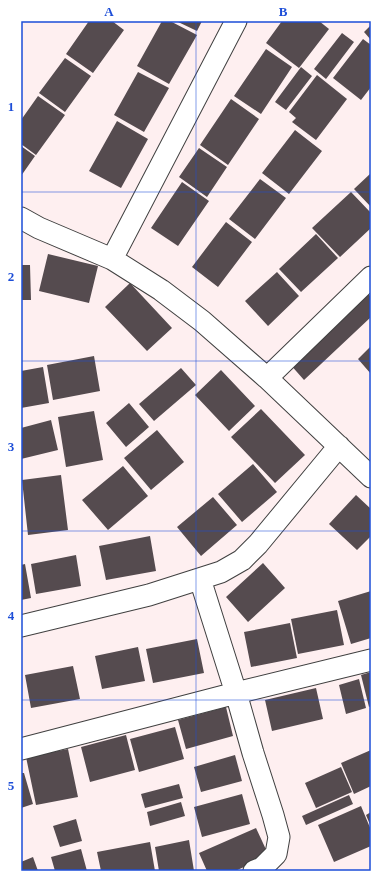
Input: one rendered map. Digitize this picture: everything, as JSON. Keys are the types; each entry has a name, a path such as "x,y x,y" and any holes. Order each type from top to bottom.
{"street":[{"path":"112,259 236,21"},
{"path":"21,218 39,228 112,259 161,290 202,321 267,378 371,477"},
{"path":"267,378 371,277"},
{"path":"21,626 149,596 221,572 242,560 258,544 339,446"},
{"path":"200,579 279,837 276,854 262,868 254,871"},
{"path":"21,749 236,693 371,660"}],"building":[{"path":"89,21 112,21 124,30 93,73 66,54"},
{"path":"162,21 170,21 197,35 169,84 137,66"},
{"path":"176,21 202,21 197,31"},
{"path":"282,21 319,21 329,29 299,68 266,43"},
{"path":"371,25 371,40 364,32"},
{"path":"342,33 354,42 326,79 314,69"},
{"path":"363,39 371,45 371,87 361,100 333,78"},
{"path":"266,49 292,67 261,114 234,96"},
{"path":"65,58 91,76 65,112 39,93"},
{"path":"301,67 312,76 286,110 275,102"},
{"path":"138,72 169,88 144,132 114,115"},
{"path":"317,75 347,99 316,140 292,122 296,118 289,112"},
{"path":"38,96 65,115 36,155 21,144 21,120"},
{"path":"231,99 259,119 228,165 200,145"},
{"path":"117,121 148,139 121,188 89,171"},
{"path":"295,130 322,151 289,194 262,173"},
{"path":"21,146 35,156 21,176"},
{"path":"199,148 227,167 207,197 179,177"},
{"path":"371,173 371,207 354,189"},
{"path":"260,179 286,198 255,239 229,219"},
{"path":"182,182 209,201 178,246 151,228"},
{"path":"351,192 371,213 371,228 340,257 312,228"},
{"path":"226,222 252,242 218,287 192,267"},
{"path":"316,234 338,258 301,292 279,269"},
{"path":"48,254 98,266 89,303 39,291"},
{"path":"21,265 30,265 31,300 21,300"},
{"path":"277,272 299,296 268,326 245,301"},
{"path":"130,283 172,328 147,351 105,307"},
{"path":"366,291 371,297 371,317 304,380 289,363"},
{"path":"371,346 371,374 358,359"},
{"path":"94,356 100,391 53,400 47,365"},
{"path":"43,367 49,403 21,408 21,371"},
{"path":"181,368 196,385 154,421 139,404"},
{"path":"221,370 255,406 229,431 195,395"},
{"path":"129,403 149,427 126,447 106,423"},
{"path":"261,409 305,455 275,483 231,437"},
{"path":"94,411 103,460 66,467 58,417"},
{"path":"51,420 58,450 21,459 21,428"},
{"path":"157,430 184,462 151,490 124,458"},
{"path":"253,464 277,492 242,522 218,494"},
{"path":"123,466 148,496 108,530 82,500"},
{"path":"61,475 68,530 28,535 22,480"},
{"path":"356,495 371,509 371,536 357,550 329,524"},
{"path":"213,497 237,525 201,556 177,527"},
{"path":"150,536 156,571 106,580 99,546"},
{"path":"76,555 81,586 36,594 31,564"},
{"path":"263,563 285,588 248,622 226,597"},
{"path":"25,564 31,598 21,600 21,565"},
{"path":"371,591 371,638 351,644 338,601"},
{"path":"337,610 344,645 298,654 291,619"},
{"path":"290,623 297,658 251,667 244,632"},
{"path":"197,639 204,673 153,683 146,649"},
{"path":"138,647 145,681 102,689 95,656"},
{"path":"73,666 80,699 31,708 25,675"},
{"path":"371,672 371,706 369,707 361,675"},
{"path":"359,679 366,708 346,714 339,685"},
{"path":"316,688 323,719 272,731 265,700"},
{"path":"226,707 233,736 186,749 178,720"},
{"path":"175,727 184,759 139,772 130,739"},
{"path":"126,735 135,770 90,782 81,747"},
{"path":"68,749 78,797 36,805 26,757"},
{"path":"371,750 371,786 354,794 341,763"},
{"path":"235,755 242,781 201,792 194,767"},
{"path":"341,767 352,792 316,808 305,783"},
{"path":"21,773 24,773 33,804 21,808"},
{"path":"179,784 183,798 145,808 141,794"},
{"path":"242,794 250,824 202,837 194,807"},
{"path":"349,795 353,804 306,825 302,816"},
{"path":"181,802 185,816 150,826 147,812"},
{"path":"361,806 371,830 371,846 334,862 318,825"},
{"path":"371,812 371,827 366,815"},
{"path":"76,819 82,841 60,847 53,826"},
{"path":"256,828 269,856 235,871 207,871 199,853"},
{"path":"189,840 194,871 159,871 155,847"},
{"path":"150,842 155,871 101,871 97,852"},
{"path":"81,849 87,871 55,871 51,857"},
{"path":"33,857 38,871 21,871 21,862"}]}
